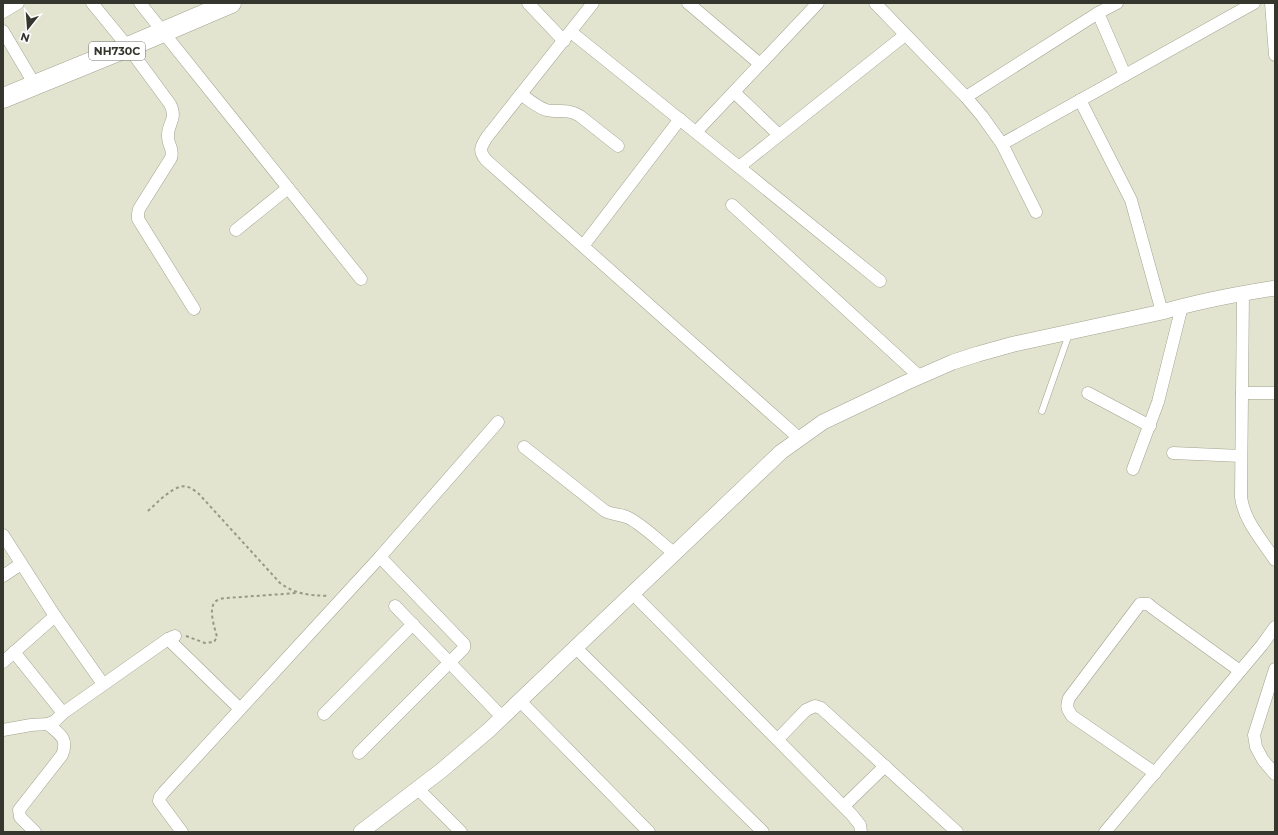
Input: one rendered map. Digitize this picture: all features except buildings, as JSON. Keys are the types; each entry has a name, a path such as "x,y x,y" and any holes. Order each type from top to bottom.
{"highway":[{"name":"NH730C","path":"3,98 163,32 219,5"}],"street":[{"path":"3,12 18,3"},
{"path":"92,3 128,47 173,110 174,116 168,137 172,152 171,158 139,209 138,219 194,309"},
{"path":"140,3 362,279"},
{"path":"528,3 567,37 680,119 880,281"},
{"path":"593,3 487,137 481,147 482,154 486,160 800,439"},
{"path":"688,3 760,64"},
{"path":"696,132 818,3"},
{"path":"874,3 966,97 986,121 1002,144 1036,212"},
{"path":"966,97 1099,9 1117,3"},
{"path":"1002,144 1254,3"},
{"path":"1271,3 1275,55"},
{"path":"1099,9 1125,75"},
{"path":"3,31 35,85"},
{"path":"739,167 905,35"},
{"path":"734,92 779,135"},
{"path":"521,94 538,107 546,110 568,111 575,113 618,146"},
{"path":"1080,100 1131,200 1162,312"},
{"path":"582,246 680,119"},
{"path":"236,230 288,188"},
{"path":"732,205 919,376"},
{"path":"361,832 442,770 502,717 781,452 823,422 919,376 953,362 978,354 1014,344 1162,312 1182,306 1275,288"},
{"path":"1243,293 1241,456 1242,508 1275,560"},
{"path":"1133,469 1158,402 1182,306"},
{"path":"1242,392 1275,393"},
{"path":"1088,393 1150,426"},
{"path":"182,832 162,806 159,801 160,797 380,557 498,422"},
{"path":"524,447 605,511 622,515 632,520 674,554"},
{"path":"1173,454 1241,456"},
{"path":"3,535 55,616 104,684"},
{"path":"358,753 464,648 464,644 380,557"},
{"path":"3,576 21,564"},
{"path":"633,594 844,806 860,825 861,832"},
{"path":"1155,773 1072,716 1068,710 1067,704 1069,698 1140,604 1148,604 1240,671"},
{"path":"395,606 502,717"},
{"path":"3,662 55,616"},
{"path":"324,714 413,624"},
{"path":"1105,832 1275,627"},
{"path":"3,730 31,725 48,724 55,721 63,713 171,637 240,709"},
{"path":"576,648 763,832"},
{"path":"14,652 63,713"},
{"path":"1275,669 1254,735 1256,747 1263,760 1275,774"},
{"path":"520,700 649,832"},
{"path":"778,739 806,710 815,706 821,708 957,832"},
{"path":"35,832 20,816 19,810 62,755 65,746 63,738 48,724"},
{"path":"844,806 885,766"},
{"path":"418,789 461,832"}],"lane":[{"path":"1042,411 1069,332"}],"path":[{"path":"148,511 176,488 183,486 189,487 199,494 280,583 288,589 307,595 344,596"},
{"path":"171,637 184,636 205,643 214,642 217,637 211,609 214,602 219,599 298,593"}]}
